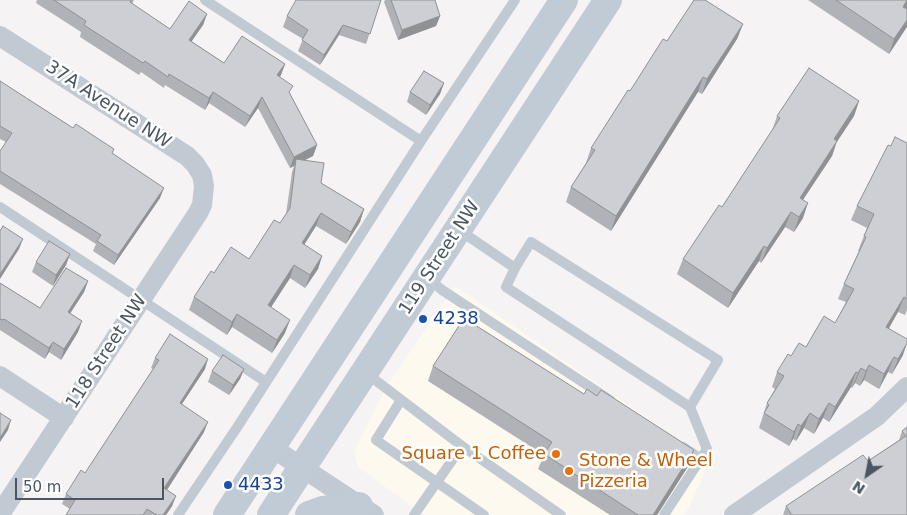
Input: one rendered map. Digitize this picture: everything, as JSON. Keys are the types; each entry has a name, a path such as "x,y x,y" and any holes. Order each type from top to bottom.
{"main road":[{"path":"226,515 564,0"},
{"name":"119 Street NW","path":"271,515 608,0"},
{"path":"309,515 322,510 366,510"}],"street":[{"name":"37A Avenue NW","path":"0,36 187,156 202,175 204,186"},
{"name":"118 Street NW","path":"0,514 198,213 202,205 204,186"},
{"path":"0,376 64,418"},
{"path":"734,515 877,416 907,387"},
{"path":"271,447 366,510"}],"lane":[{"path":"205,0 421,141"},
{"path":"178,515 515,0"},
{"path":"0,207 266,382"},
{"path":"458,229 515,268"},
{"path":"664,515 707,450 690,407 506,287 531,242 718,360 690,407"},
{"path":"427,276 442,290 617,404"},
{"path":"365,372 386,386 401,400 462,446 561,515"},
{"path":"401,400 376,440 484,515"},
{"path":"676,442 701,459"},
{"path":"414,515 462,446"}],"shaded area":[{"path":"455,286 710,461 684,515 424,515 358,467 354,451 386,387"}],"building":[{"path":"54,0 131,0 130,2 170,29 189,1 207,14 189,40 224,63 242,36 285,64 277,75 293,86 289,92 317,145 294,157 262,97 250,116 213,92 209,98 169,74 168,77 145,61 143,63 84,25 86,21"},
{"path":"296,0 381,0 370,34 343,25 324,55 302,40 308,30 287,16"},
{"path":"391,0 435,0 440,16 402,30"},
{"path":"694,0 705,0 743,24 707,79 703,77 616,216 571,187 595,150 591,148 628,90 630,91 663,39 667,41"},
{"path":"836,0 907,0 903,7 907,9 907,20 894,39"},
{"path":"809,68 859,101 834,139 837,141 800,198 808,203 799,217 791,212 767,248 764,246 733,293 683,259 719,205 722,207 780,118 777,116"},
{"path":"424,71 444,83 430,105 410,92"},
{"path":"0,81 73,128 76,124 114,149 112,153 164,188 118,255 97,241 101,235 0,171 0,151 12,133 0,126"},
{"path":"895,137 907,143 907,299 904,297 886,327 907,339 907,343 898,359 894,357 884,374 869,365 866,371 861,368 858,373 856,372 835,407 829,403 819,419 810,413 801,426 798,424 794,432 764,413 769,405 767,403 784,376 777,372 788,354 791,356 799,343 806,347 824,316 835,323 854,289 844,284 866,237 864,236 874,214 857,206 888,145 891,146"},
{"path":"296,159 324,163 321,183 364,209 351,232 321,213 302,243 322,256 310,275 294,265 268,305 290,320 277,340 237,314 232,322 194,297 211,271 214,273 231,247 249,259 274,220 280,223 290,208"},
{"path":"3,226 23,239 0,274 0,231"},
{"path":"49,241 70,254 56,275 36,262"},
{"path":"66,268 88,281 68,312 82,321 64,349 53,342 49,348 4,319 0,319 0,283 40,308"},
{"path":"464,318 584,394 587,389 597,396 601,390 694,450 653,515 638,515 544,454 552,442 433,366"},
{"path":"170,334 208,359 180,403 208,422 164,488 176,496 163,515 157,515 147,509 143,515 66,515 75,500 66,494 81,470 85,473 159,360 155,358"},
{"path":"223,355 244,369 233,385 212,371"},
{"path":"0,413 11,420 0,438"},
{"path":"907,427 907,515 792,515 786,506 863,455 868,461 906,436 902,431"}],"place":[{"name":"4238","path":"423,319"},
{"name":"Square 1 Coffee","path":"556,454"},
{"name":"Stone & Wheel Pizzeria","path":"569,471"},
{"name":"4433","path":"228,485"}]}
